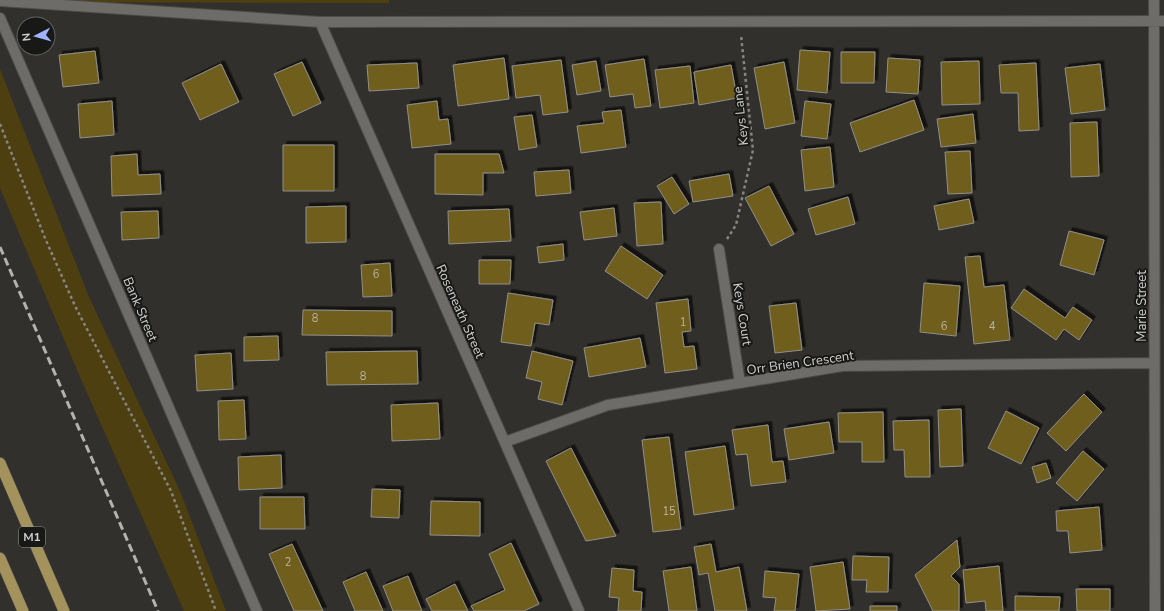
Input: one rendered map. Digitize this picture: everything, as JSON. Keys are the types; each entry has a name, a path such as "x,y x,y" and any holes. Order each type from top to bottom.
{"highway":[{"name":"M1","path":"0,463 64,611"},
{"path":"0,558 23,611"}],"street":[{"name":"Marie Street","path":"1154,0 1159,21 1154,363 1155,611"},
{"path":"0,1 320,22 1159,21"},
{"name":"Bank Street","path":"0,18 257,611"},
{"name":"Roseneath Street","path":"320,22 579,611"},
{"name":"Keys Court","path":"719,249 740,383"},
{"name":"Orr Brien Crescent","path":"505,442 608,405 842,366 1154,363"}],"path":[{"name":"Keys Lane","path":"719,249 736,226 753,150 741,22"},
{"path":"0,124 45,238 75,306 171,491 216,611"}],"green space":[{"path":"12,0 389,0 389,3 13,2"},
{"path":"0,69 89,297 180,491 226,611 184,611 80,377 0,188"}],"building":[{"path":"800,50 830,52 827,93 797,90"},
{"path":"95,51 99,83 63,87 59,55"},
{"path":"841,52 875,52 874,83 841,83"},
{"path":"504,58 509,99 458,106 453,65"},
{"path":"888,58 920,60 918,94 886,92"},
{"path":"644,59 651,106 635,108 633,94 610,97 605,65"},
{"path":"561,60 568,112 543,115 540,95 516,98 512,66"},
{"path":"596,61 601,91 577,95 572,65"},
{"path":"979,61 980,104 942,105 941,62"},
{"path":"302,62 321,103 293,116 274,74"},
{"path":"784,62 795,123 765,129 754,68"},
{"path":"417,63 419,88 369,91 367,65"},
{"path":"1036,63 1039,130 1019,131 1018,93 1001,93 999,65"},
{"path":"221,64 239,102 200,120 182,83"},
{"path":"1100,64 1105,110 1071,114 1065,68"},
{"path":"731,65 737,98 699,105 694,72"},
{"path":"690,66 694,103 660,108 655,70"},
{"path":"914,100 924,130 860,152 850,123"},
{"path":"112,101 114,135 80,138 78,104"},
{"path":"437,101 439,120 448,119 451,144 412,148 407,105"},
{"path":"805,101 831,104 827,139 801,136"},
{"path":"621,110 626,147 581,153 577,126 604,123 602,112"},
{"path":"973,114 976,143 941,147 937,119"},
{"path":"532,115 537,147 519,150 514,117"},
{"path":"1097,122 1099,176 1071,177 1070,123"},
{"path":"283,145 334,145 334,191 283,191"},
{"path":"830,147 834,187 805,191 801,150"},
{"path":"970,151 972,193 948,194 945,152"},
{"path":"137,154 138,175 160,174 161,194 112,196 111,156"},
{"path":"435,154 499,154 504,173 483,173 483,195 435,194"},
{"path":"569,170 571,193 536,196 534,172"},
{"path":"729,174 733,196 693,202 689,181"},
{"path":"672,177 689,204 674,214 657,186"},
{"path":"769,186 794,234 771,246 745,198"},
{"path":"848,197 855,224 816,235 808,209"},
{"path":"969,199 974,223 939,230 934,206"},
{"path":"661,202 663,244 637,246 634,203"},
{"path":"346,206 346,242 306,243 306,207"},
{"path":"614,208 617,236 584,240 580,212"},
{"path":"509,209 511,241 449,244 448,211"},
{"path":"158,211 159,238 122,240 121,212"},
{"path":"1069,231 1104,240 1094,275 1060,265"},
{"path":"563,244 564,260 539,263 537,247"},
{"path":"621,246 663,275 647,299 605,271"},
{"path":"980,256 984,287 1004,285 1010,340 974,344 965,257"},
{"path":"479,260 511,260 510,284 479,284"},
{"path":"390,263 392,296 363,297 361,265"},
{"path":"924,283 960,286 956,336 920,332"},
{"path":"1024,289 1065,318 1073,307 1092,320 1079,340 1064,329 1056,340 1011,308"},
{"path":"508,293 553,300 549,325 535,323 531,346 501,342"},
{"path":"688,299 691,331 682,332 684,347 694,346 697,369 665,373 656,303"},
{"path":"796,303 802,350 775,353 769,306"},
{"path":"303,310 392,311 392,336 302,335"},
{"path":"278,336 279,360 244,361 244,337"},
{"path":"640,338 646,367 589,377 584,348"},
{"path":"417,351 418,384 327,385 326,352"},
{"path":"532,351 573,361 562,405 538,399 542,382 526,378"},
{"path":"231,353 233,389 197,391 195,355"},
{"path":"1084,394 1102,412 1066,451 1047,433"},
{"path":"244,400 246,439 219,440 218,401"},
{"path":"438,403 440,439 392,441 391,405"},
{"path":"961,409 963,466 940,467 938,410"},
{"path":"1006,411 1039,428 1021,464 988,448"},
{"path":"883,412 884,462 862,462 862,442 839,442 838,413"},
{"path":"929,420 930,477 905,477 904,450 894,450 893,421"},
{"path":"829,422 834,453 789,460 784,429"},
{"path":"768,425 772,462 783,461 786,482 751,486 747,454 736,455 732,430"},
{"path":"669,437 681,529 653,532 642,440"},
{"path":"725,446 734,509 694,515 685,452"},
{"path":"571,448 616,536 586,541 546,461"},
{"path":"1083,451 1104,469 1077,501 1056,483"},
{"path":"281,455 282,488 239,490 238,457"},
{"path":"1046,463 1051,478 1037,483 1032,467"},
{"path":"372,489 400,490 399,518 371,517"},
{"path":"260,497 304,497 305,529 260,529"},
{"path":"431,501 480,502 480,536 430,535"},
{"path":"1099,507 1102,550 1070,553 1068,531 1057,531 1056,511"},
{"path":"957,540 960,567 951,576 959,584 959,611 933,611 915,575"},
{"path":"511,543 539,604 524,611 474,611 471,606 505,590 489,554"},
{"path":"292,544 323,611 294,611 269,554"},
{"path":"711,544 716,572 739,567 747,611 715,611 708,573 699,575 694,547"},
{"path":"853,556 889,557 888,592 866,592 867,580 852,580"},
{"path":"843,562 850,609 816,611 810,567"},
{"path":"999,566 1003,611 986,611 985,601 966,603 963,570"},
{"path":"691,567 697,611 669,611 663,571"},
{"path":"612,568 634,570 633,591 642,592 641,611 618,611 619,598 609,597"},
{"path":"765,571 799,574 795,611 774,611 776,598 763,597"},
{"path":"366,572 383,611 355,611 343,582"},
{"path":"408,576 422,611 393,611 383,586"},
{"path":"455,584 468,611 432,611 426,599"},
{"path":"1076,589 1110,589 1110,611 1077,611"},
{"path":"1015,596 1060,597 1059,611 1015,611"},
{"path":"870,606 897,606 897,611 870,611"}],"railway":[{"path":"0,247 158,611"}]}
